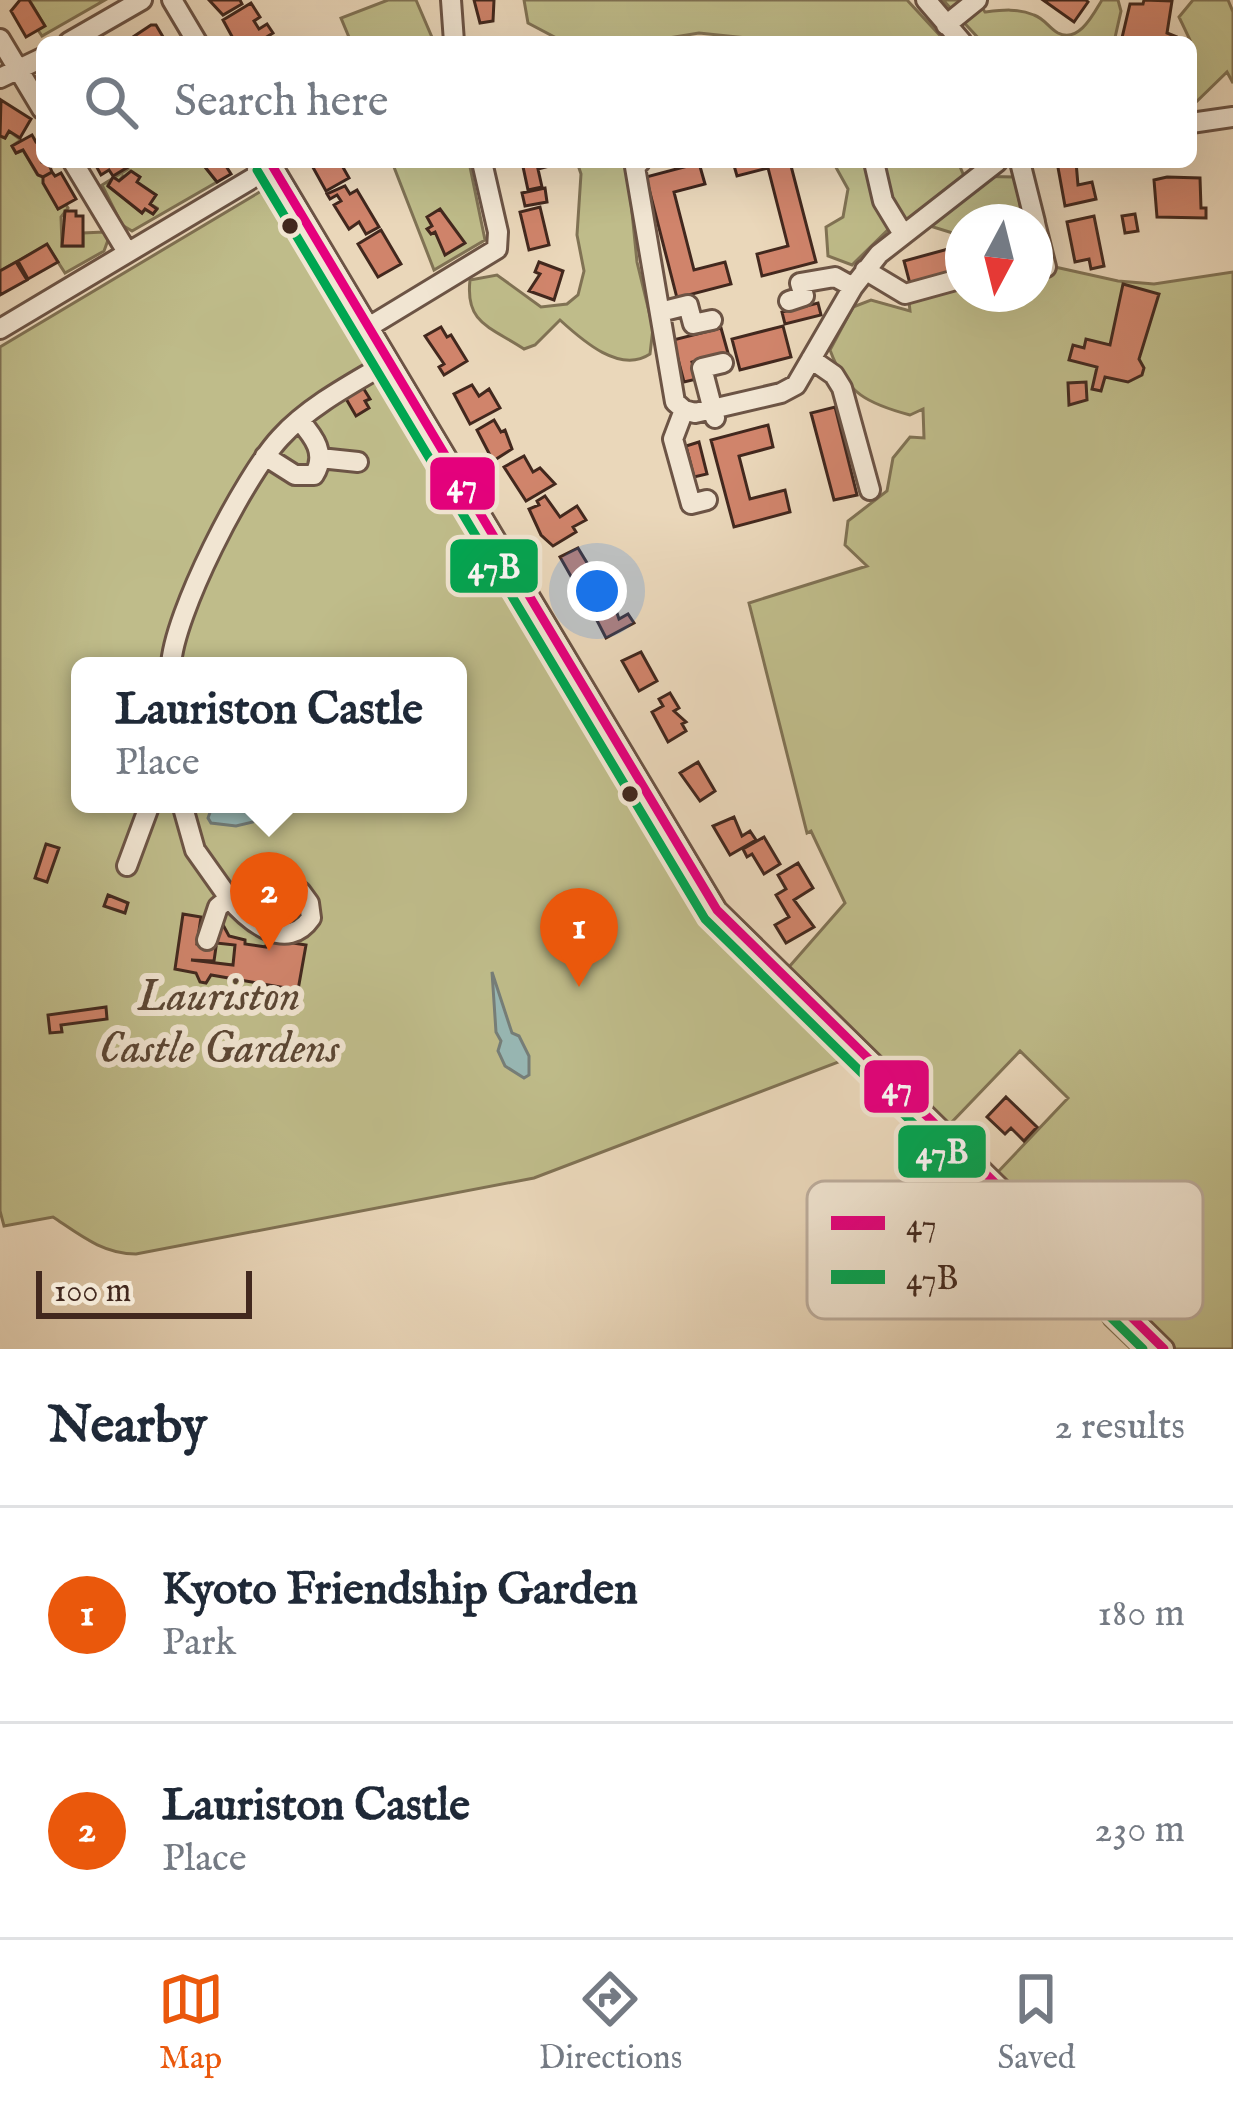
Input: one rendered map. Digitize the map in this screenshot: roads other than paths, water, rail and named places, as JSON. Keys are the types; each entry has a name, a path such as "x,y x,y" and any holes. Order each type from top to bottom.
{"street":[{"path":"80,36 142,0"},
{"path":"172,0 193,36"},
{"path":"451,0 454,36"},
{"path":"926,0 956,36"},
{"path":"946,25 977,0"},
{"path":"0,38 9,74 36,103"},
{"path":"9,74 36,61"},
{"path":"1197,121 1233,117"},
{"path":"77,168 127,252"},
{"path":"0,329 265,168"},
{"path":"274,168 717,910 993,1181"},
{"path":"367,328 497,249 498,232 483,168"},
{"path":"637,168 676,402 684,410 714,414 796,385 859,278 903,234 989,168"},
{"path":"875,168 883,201 903,234"},
{"path":"1021,168 1030,204"},
{"path":"789,301 804,296 800,283 835,277 859,278 905,294 945,283"},
{"path":"660,312 688,304 693,324 712,320"},
{"path":"811,359 834,375 842,388 872,465 871,490"},
{"path":"172,657 201,578 266,456 300,421 387,363"},
{"path":"714,414 702,368 723,363"},
{"path":"684,410 673,439 691,504 707,500"},
{"path":"266,456 304,478 314,475 320,458 315,438 300,421"},
{"path":"320,458 358,462"},
{"path":"128,866 147,813"},
{"path":"185,813 195,850 230,898 218,907 208,940"},
{"path":"1133,1319 1164,1349"}],"water":[{"path":"210,813 260,813 253,822 236,826 211,823"},
{"path":"492,972 512,1033 519,1036 529,1056 529,1075 524,1078 505,1066 498,1051 501,1041 496,1032"}],"place":[{"name":"Lauriston Castle","path":"269,951"},
{"name":"Kyoto Friendship Garden","path":"579,987"}],"park label":[{"name":"Lauriston Castle Gardens","path":"219,1020"}]}
